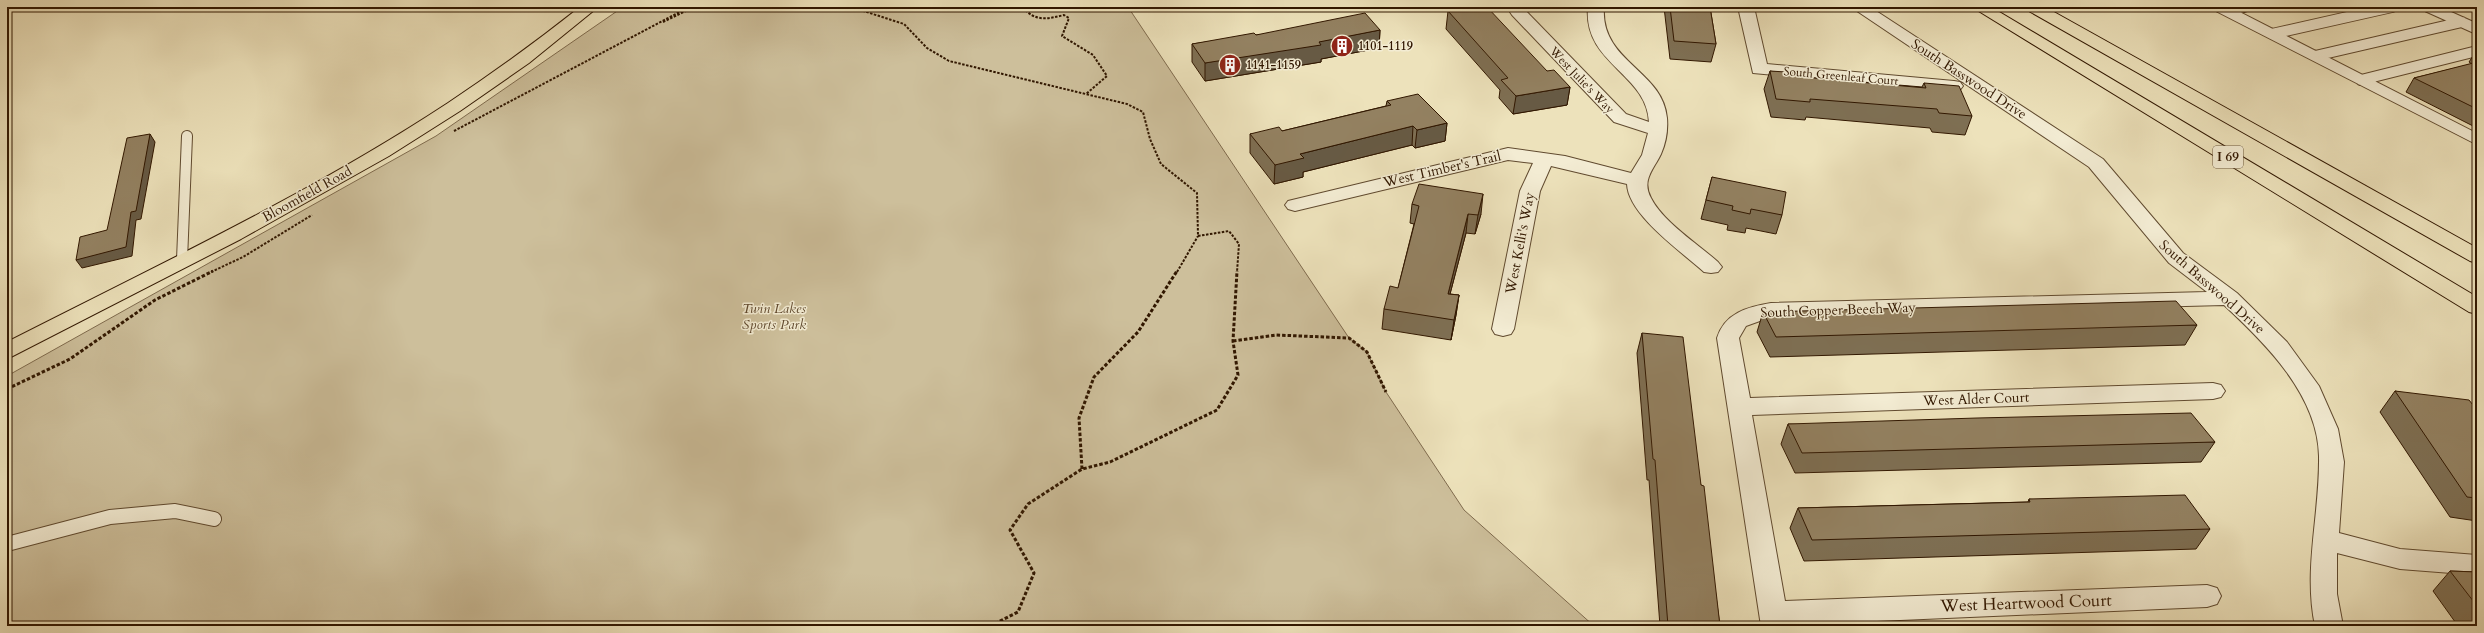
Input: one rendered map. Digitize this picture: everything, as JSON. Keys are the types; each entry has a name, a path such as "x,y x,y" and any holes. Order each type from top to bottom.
{"main road":[{"name":"Bloomfield Road","path":"7,351 340,176 420,128 498,76 590,7"},
{"name":"I 69","path":"1980,7 2477,307"},
{"name":"I 69","path":"2033,7 2477,257"}],"street":[{"path":"1596,7 1594,25 1600,38 1650,94 1658,114 1658,129 1652,153 1637,181 1638,191 1646,206 1711,267"},
{"name":"South Greenleaf Court","path":"1746,7 1759,69 1987,90"},
{"name":"South Basswood Drive","path":"1859,7 2096,163 2113,180 2154,235 2178,260 2228,298 2254,321 2286,355 2313,398 2324,424 2331,454 2323,583 2330,626"},
{"name":"West Julie's Way","path":"1518,12 1620,118 1638,125 1658,129"},
{"name":"West Timber's Trail","path":"1295,205 1496,155 1508,154 1544,159 1637,181"},
{"name":"West Kelli's Way","path":"1503,329 1530,191 1544,159"},
{"name":"South Copper Beech Way","path":"1774,620 1728,338 1730,330 1735,323 1755,312 2228,298"},
{"name":"West Alder Court","path":"1739,407 2213,391"},
{"path":"2326,540 2400,559 2477,565"},
{"name":"West Heartwood Court","path":"1774,620 2207,596"}],"lane":[{"path":"2223,9 2244,7"},
{"path":"2272,34 2392,7"},
{"path":"2428,7 2477,29"},
{"path":"2223,9 2477,140"},
{"path":"2315,56 2462,22"},
{"path":"2360,80 2477,51"},
{"path":"182,260 187,136"},
{"path":"7,544 110,517 176,511 214,519"}],"path":[{"path":"613,48 694,7"},
{"path":"851,7 904,24 927,48 950,61 1127,104 1143,112 1150,139 1161,164 1196,193 1198,236 1190,252 1138,332 1094,377 1079,418 1082,469"},
{"path":"1023,7 1026,13 1043,20 1064,15 1069,18 1062,36 1093,55 1107,76 1085,94"},
{"path":"990,626 1018,612 1034,573 1010,530 1028,504 1082,469 1110,462 1217,410 1238,375 1233,341 1239,244 1229,231 1198,236"},
{"path":"1233,341 1276,334 1349,338 1367,352 1386,392"}],"green space":[{"name":"Twin Lakes Sports Park","path":"623,7 1128,7 1349,338 1367,352 1386,392 1464,510 1594,626 7,626 7,376 436,136"}],"building":[{"path":"1487,7 1547,71 1554,70 1570,87 1516,96 1501,80 1508,78 1448,11"},
{"path":"1670,7 1710,7 1716,44 1674,41"},
{"path":"1365,13 1380,30 1319,42 1321,45 1205,63 1192,44 1254,33 1256,35"},
{"path":"2477,62 2477,109 2414,78"},
{"path":"1770,71 1802,73 1803,77 1926,88 1924,83 1959,86 1972,116 1939,113 1937,109 1810,99 1810,102 1776,99"},
{"path":"1418,94 1447,123 1417,130 1413,126 1300,154 1304,158 1275,165 1250,134 1279,127 1282,131 1391,105 1387,101"},
{"path":"150,134 136,211 131,212 126,247 76,260 80,237 107,230 127,138"},
{"path":"1712,177 1786,192 1782,215 1751,209 1750,214 1732,210 1733,206 1706,200"},
{"path":"1419,184 1483,194 1478,215 1468,214 1448,294 1459,295 1454,320 1384,309 1390,286 1398,288 1419,206 1412,204"},
{"path":"2176,301 2197,325 1776,337 1763,312"},
{"path":"1642,333 1683,337 1701,485 1704,486 1720,626 1668,626 1655,460 1653,459"},
{"path":"2395,391 2469,400 2477,410 2477,498 2467,497"},
{"path":"2191,413 2215,442 1802,453 1788,424 1977,418"},
{"path":"2185,495 2210,529 1812,540 1798,508 2030,502 2029,499"},
{"path":"2450,571 2477,572 2477,606"}],"place":[{"name":"1101-1119","path":"1342,46"},
{"name":"1141-1159","path":"1230,65"}]}
